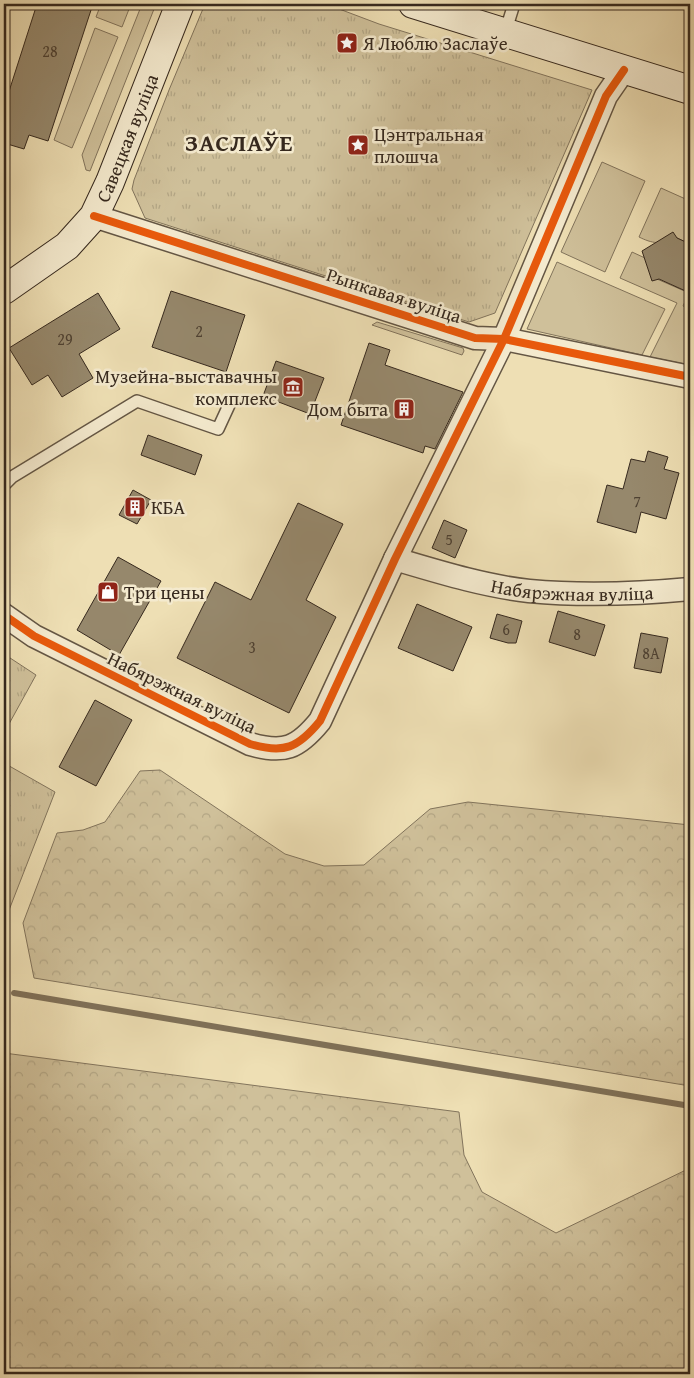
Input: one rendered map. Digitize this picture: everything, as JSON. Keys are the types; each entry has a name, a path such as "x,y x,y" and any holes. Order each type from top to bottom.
{"main road":[{"name":"Савецкая вуліца","path":"4,290 67,246 94,216 110,182 180,4"},
{"path":"413,4 690,90"}],"street":[{"path":"395,559 504,339 606,96 624,70"},
{"name":"Рынкавая вуліца","path":"94,216 475,338 504,339 690,377"},
{"name":"Набярэжная вуліца","path":"4,615 34,636 250,744 269,750 291,746 308,736 320,721 395,559 462,578 529,590 576,593 647,593 690,589"}],"lane":[{"path":"505,34 514,4"},
{"path":"4,485 12,477 137,401 218,429 230,403"}],"green space":[{"path":"101,4 131,4 122,27 96,17"},
{"path":"142,4 156,4 90,171 86,170 82,155"},
{"name":"Цэнтральная плошча","path":"205,4 326,4 379,24 592,90 495,313 469,322 145,218 132,189 134,180"},
{"path":"95,28 118,37 72,148 54,140"},
{"path":"602,162 645,181 605,272 561,252"},
{"path":"661,188 690,201 690,244 675,237 666,242 657,243 639,237"},
{"path":"632,252 645,258 657,279 689,293 683,306 690,310 690,365 650,357 677,303 620,278"},
{"path":"557,262 665,309 642,355 527,329"},
{"path":"377,322 463,348 464,351 462,355 372,325"},
{"path":"4,654 36,675 4,733"},
{"path":"4,763 55,792 4,923"},
{"path":"160,770 285,854 324,866 364,865 430,809 468,802 690,825 690,1086 34,978 23,923 57,833 83,830 105,822 140,771"},
{"path":"4,1053 459,1112 464,1155 482,1192 556,1233 690,1168 690,1374 4,1374"}],"building":[{"path":"37,4 93,4 48,141 29,135 24,149 4,143 4,107"},
{"path":"673,232 677,238 690,244 690,293 659,279 652,281 642,251"},
{"path":"171,291 245,315 226,372 152,347"},
{"path":"98,293 120,329 79,354 93,378 62,397 48,375 32,385 9,348"},
{"name":"Дом быта","path":"369,343 390,350 385,365 463,392 435,449 425,446 423,453 341,425"},
{"name":"Музейна-выставачны комплекс","path":"276,361 324,378 310,414 263,396"},
{"path":"148,435 202,455 195,475 141,455"},
{"path":"648,451 668,457 664,469 679,473 666,519 641,512 636,533 597,522 607,485 623,489 631,459 645,462"},
{"name":"КБА","path":"133,490 151,500 137,524 119,515"},
{"path":"298,503 343,524 306,600 336,617 289,713 177,658 215,582 251,600"},
{"path":"444,520 467,530 455,558 432,548"},
{"path":"118,557 161,581 119,655 77,630"},
{"path":"417,604 472,627 453,671 398,648"},
{"path":"558,611 605,625 595,656 549,642"},
{"path":"497,614 522,621 516,643 508,643 490,638"},
{"path":"641,633 668,638 661,673 634,668"},
{"path":"95,700 132,720 96,786 59,767"}],"waterway":[{"path":"14,993 690,1106"}],"cycle path":[{"path":"4,615 34,636 250,744 281,748 297,743 305,737 320,721 395,559 504,339 606,96 624,70"},
{"path":"94,216 475,338 504,339 690,377"}],"place":[{"name":"Я Люблю Заслаўе","path":"347,43"},
{"name":"Цэнтральная плошча","path":"358,145"},
{"name":"Музейна-выставачны комплекс","path":"293,387"},
{"name":"Дом быта","path":"404,409"},
{"name":"КБА","path":"135,507"},
{"name":"Три цены","path":"108,592"}],"district":[{"name":"ЗАСЛАЎЕ","path":"239,142"}]}
